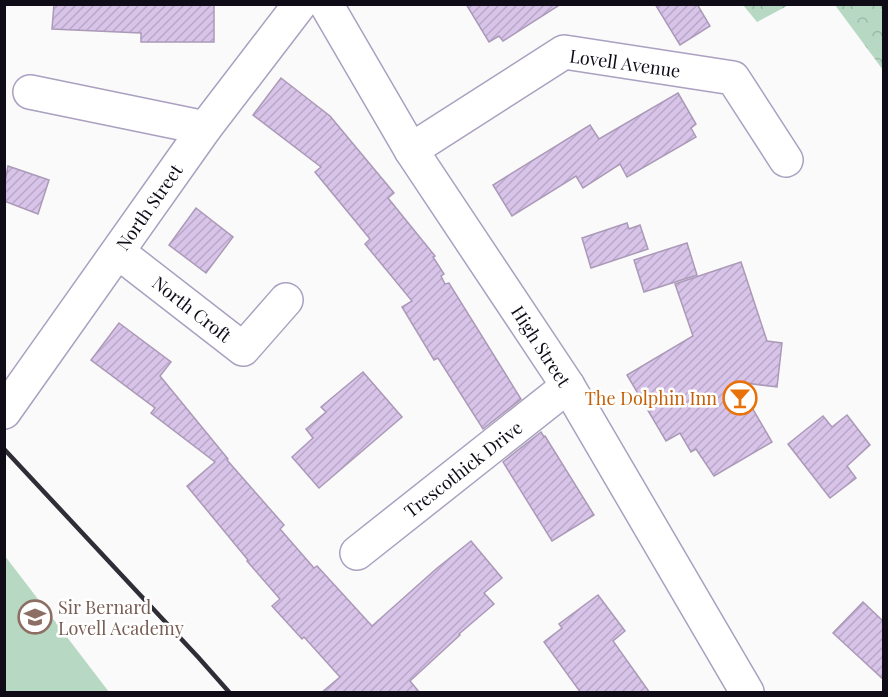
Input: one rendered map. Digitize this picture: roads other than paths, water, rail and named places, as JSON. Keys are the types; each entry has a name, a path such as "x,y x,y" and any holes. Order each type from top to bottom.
{"street":[{"name":"North Street","path":"4,412 205,128 300,4"},
{"name":"High Street","path":"326,4 411,150 568,386 747,693"},
{"name":"Lovell Avenue","path":"411,150 564,52 733,78 786,160"},
{"path":"30,92 205,128"},
{"name":"North Croft","path":"117,252 243,349 286,300"},
{"name":"Trescothick Drive","path":"357,553 568,386"}],"railway":[{"path":"4,449 229,692"}],"place":[{"name":"The Dolphin Inn","path":"740,398"},
{"name":"Sir Bernard Lovell Academy","path":"35,617"}]}
